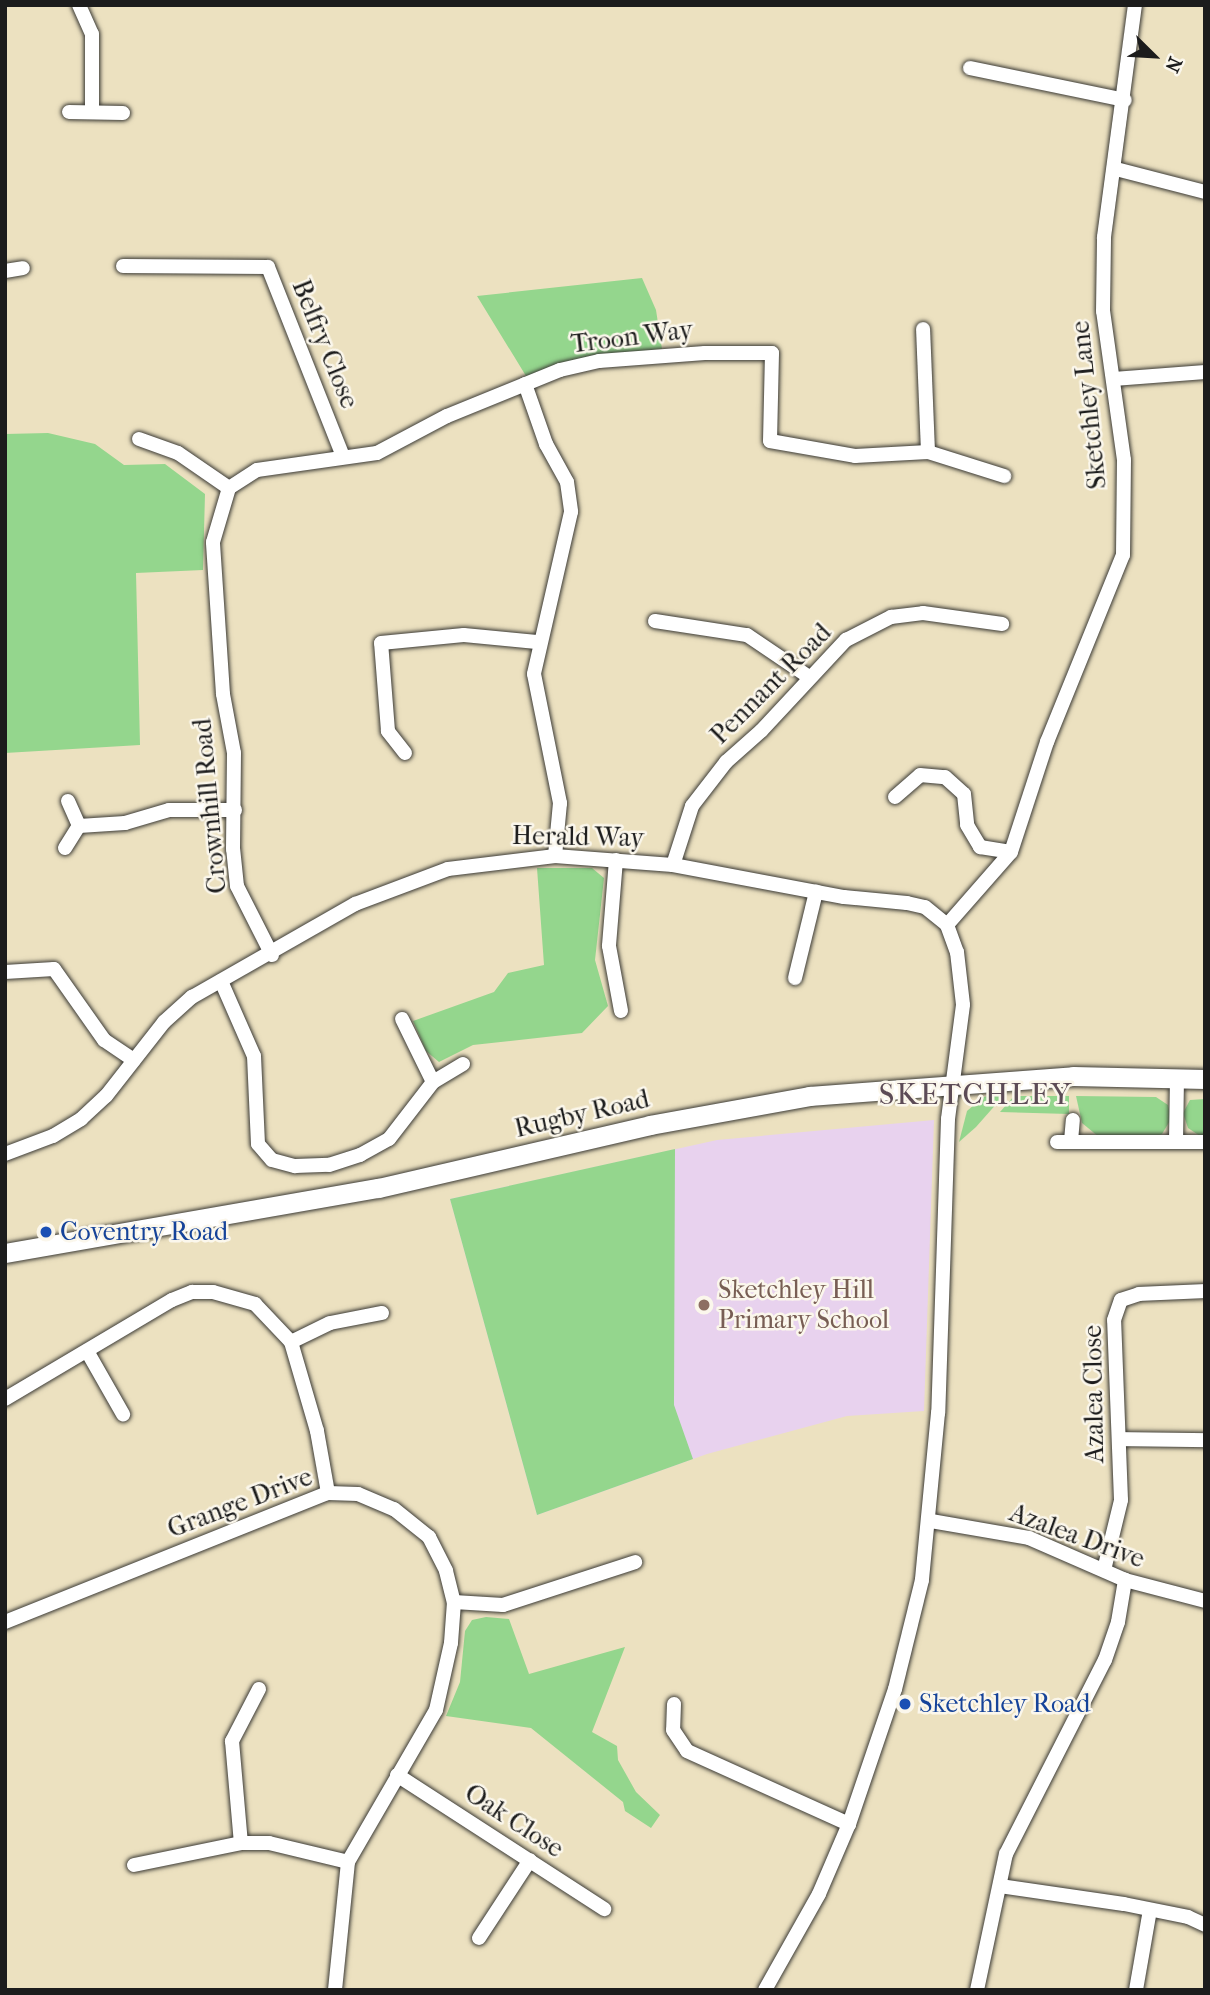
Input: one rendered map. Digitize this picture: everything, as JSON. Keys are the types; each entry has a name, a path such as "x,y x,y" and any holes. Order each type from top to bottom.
{"main road":[{"name":"Rugby Road","path":"5,1254 378,1188 706,1114 809,1096 1073,1076 1205,1079"}],"street":[{"path":"79,5 92,34 92,110"},
{"name":"Sketchley Lane","path":"947,925 1011,852 1047,742 1123,555 1124,460 1103,311 1104,237 1116,169 1135,5"},
{"path":"970,68 1125,100"},
{"path":"69,113 92,110 123,113"},
{"path":"1116,169 1205,192"},
{"name":"Belfry Close","path":"123,266 268,267 343,456"},
{"path":"5,271 23,268"},
{"path":"923,329 928,452 1004,475"},
{"name":"Troon Way","path":"229,488 257,470 377,453 447,416 525,384 599,361 772,353 770,441 855,456 928,452"},
{"path":"1114,379 1205,372"},
{"path":"525,384 545,444 567,482 570,512 537,642 534,674 560,803 555,856"},
{"path":"139,439 178,453 229,488"},
{"name":"Crownhill Road","path":"229,488 213,542 223,694 234,753 237,886 272,955"},
{"name":"Pennant Road","path":"673,865 692,806 726,762 761,731 846,640 891,617 923,613 1002,624"},
{"path":"655,621 747,635 810,677"},
{"path":"405,753 388,731 381,643 464,635 537,642"},
{"path":"895,797 920,775 945,777 964,793 967,825 980,847 1011,852"},
{"path":"68,802 79,826"},
{"path":"79,826 125,823 169,810 234,810"},
{"path":"65,848 79,826"},
{"name":"Herald Way","path":"5,1154 53,1136 81,1119 176,1010 355,904 416,877 478,863 555,856 673,865 816,892 925,907 947,925"},
{"path":"616,860 609,946 621,1011"},
{"path":"794,978 816,892"},
{"path":"765,1990 819,1894 849,1824 904,1655 931,1521 948,1119 954,1083 962,986 957,952 947,925"},
{"path":"5,972 54,969 104,1040 134,1060"},
{"path":"221,981 254,1056 258,1144 272,1160 295,1166 329,1165 360,1155 388,1139 433,1082 463,1064"},
{"path":"402,1019 433,1082"},
{"path":"1175,1142 1177,1078"},
{"path":"1073,1120 1064,1142 1205,1142"},
{"name":"Azalea Close","path":"1104,1570 1121,1500 1114,1320 1121,1300 1139,1294 1205,1291"},
{"path":"5,1399 192,1292 214,1292 255,1304 292,1342 317,1432 328,1493"},
{"path":"292,1342 330,1323 382,1313"},
{"path":"87,1352 123,1414"},
{"path":"1119,1439 1205,1440"},
{"name":"Grange Drive","path":"5,1622 328,1493 358,1494 394,1509 429,1536 446,1571 454,1602 451,1643 436,1710 348,1863 335,1990"},
{"name":"Azalea Drive","path":"931,1521 1029,1538 1125,1580 1205,1601"},
{"path":"454,1602 503,1605 635,1562"},
{"path":"977,1990 1006,1854 1023,1816 1105,1660 1118,1622 1125,1580"},
{"path":"241,1843 232,1741 259,1689"},
{"path":"674,1704 673,1730 687,1751 849,1824"},
{"name":"Oak Close","path":"397,1775 604,1909"},
{"path":"134,1865 241,1843 269,1843 348,1863"},
{"path":"479,1938 530,1860"},
{"path":"1000,1886 1188,1917 1205,1926"},
{"path":"1136,1990 1150,1910"}],"shaded area":[{"name":"Sketchley Hill Primary School","path":"934,1120 924,1411 847,1416 707,1454 537,1515 450,1199 717,1140"}],"green space":[{"path":"642,278 656,310 662,349 588,357 526,376 477,296"},
{"path":"48,433 95,444 124,465 165,464 205,494 203,570 136,573 140,745 5,753 5,434"},
{"path":"537,868 592,868 604,878 595,960 608,1006 582,1033 473,1045 439,1062 426,1051 413,1021 494,992 508,973 544,965"},
{"path":"1006,1093 959,1142 967,1111 983,1097"},
{"path":"1014,1096 1069,1096 1069,1114 1000,1112"},
{"path":"1076,1096 1156,1097 1168,1105 1171,1119 1162,1134 1154,1137 1099,1137 1082,1123"},
{"path":"1205,1099 1205,1136 1200,1136 1188,1128 1183,1113 1190,1100"},
{"path":"675,1149 674,1405 693,1459 537,1515 450,1199"},
{"path":"486,1617 509,1619 529,1674 625,1647 592,1732 617,1746 618,1760 636,1792 660,1815 651,1828 625,1811 623,1802 531,1728 446,1716 460,1682 465,1631 472,1620"}],"place":[{"name":"Coventry Road","path":"46,1232"},
{"name":"Sketchley Hill Primary School","path":"704,1305"},
{"name":"Sketchley Road","path":"905,1704"}],"district":[{"name":"SKETCHLEY","path":"976,1095"}]}
